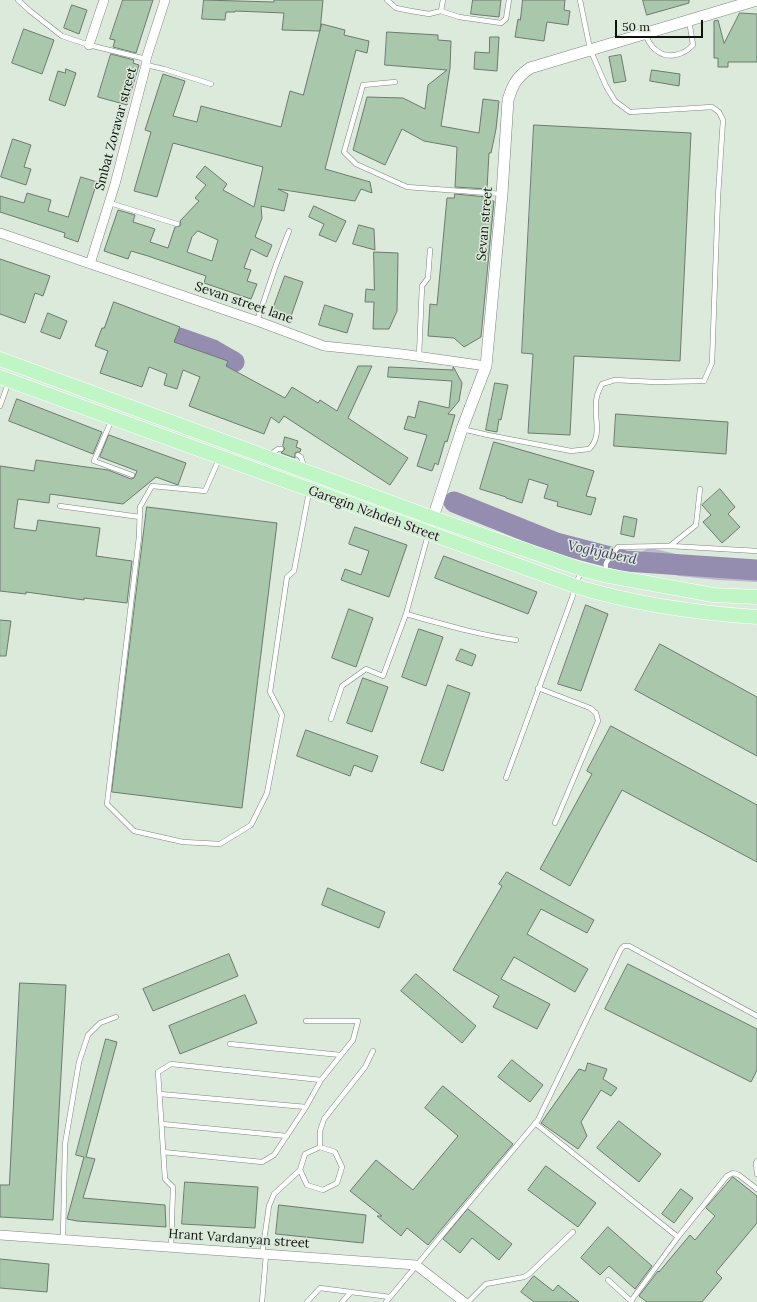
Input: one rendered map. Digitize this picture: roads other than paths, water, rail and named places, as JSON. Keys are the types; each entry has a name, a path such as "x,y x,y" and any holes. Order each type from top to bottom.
{"main road":[{"name":"Garegin Nzhdeh Street","path":"0,359 433,518 581,569 604,575 713,595 757,597"},
{"name":"Garegin Nzhdeh Street","path":"4,378 575,586 608,596 713,614 757,617"}],"street":[{"path":"88,45 104,0"},
{"name":"Smbat Zoravar street","path":"90,264 110,203 146,62 165,0"},
{"name":"Sevan street","path":"428,533 462,429 486,366 502,194 508,100 512,85 520,75 530,68 757,0"},
{"name":"Sevan street lane","path":"0,233 257,321 324,346 419,356 486,366"},
{"name":"Hrant Vardanyan street","path":"0,1235 63,1238 264,1255 416,1265"},
{"path":"416,1265 464,1302"}],"lane":[{"path":"18,0 62,36 211,84"},
{"path":"387,0 396,8 429,14 441,11 459,18 502,23 506,19 509,0"},
{"path":"441,11 443,0"},
{"path":"462,429 571,451 589,450 594,445 597,435 596,397 602,384 615,380 655,382 704,381 712,363 718,196 723,120 719,112 712,107 630,112 615,101 606,86 590,50 580,0"},
{"path":"644,34 655,50 659,53 669,55 684,53 693,45 689,20"},
{"path":"395,82 363,85 344,152 356,164 407,187 502,194"},
{"path":"110,203 177,224"},
{"path":"257,321 277,260 289,231"},
{"path":"419,356 422,286 428,278 430,250"},
{"path":"0,406 4,378"},
{"path":"112,418 94,461 132,475"},
{"path":"268,457 278,449 281,449"},
{"path":"298,455 301,457 305,471"},
{"path":"220,457 205,491 152,486 140,507 139,538 107,804 134,831 183,842 220,844 251,825 267,793 282,715 270,692 287,578 294,571 310,490"},
{"path":"670,546 696,525 700,489"},
{"path":"60,506 140,517"},
{"name":"Sevan street","path":"331,719 342,686 366,669 383,676 406,614 428,533"},
{"path":"604,575 608,560 618,547 670,546 757,551"},
{"path":"506,778 572,598 581,569"},
{"path":"406,614 497,638 516,640"},
{"path":"538,688 590,708 596,713 598,721 555,823"},
{"path":"386,1302 536,1123 621,949 624,946 629,946 757,1016"},
{"path":"63,1238 65,1144 79,1062 88,1035 100,1023 116,1017"},
{"path":"163,1152 262,1162 274,1155 306,1107 321,1080 352,1040 358,1021 306,1021"},
{"path":"230,1044 340,1055"},
{"path":"320,1147 320,1131 324,1119 365,1067 373,1051"},
{"path":"171,1247 173,1187 165,1179 158,1072 171,1064 321,1080"},
{"path":"160,1094 306,1107"},
{"path":"536,1123 678,1237"},
{"path":"162,1124 287,1136"},
{"path":"262,1302 264,1255 269,1206 274,1194 300,1170 305,1154 320,1147 335,1152 342,1167 337,1182 323,1190 307,1185 300,1170"},
{"path":"757,1161 757,1174"},
{"path":"608,1280 632,1302 678,1237 727,1176 733,1173 739,1175 757,1189"},
{"path":"468,1302 486,1284 524,1277 530,1274 573,1232"},
{"path":"307,1302 320,1288 390,1297"},
{"path":"342,1302 351,1292"}],"waterway":[{"name":"Voghjaberd","path":"179,338 213,350 234,362"},
{"name":"Voghjaberd","path":"454,502 556,543 625,561 757,570"}]}
